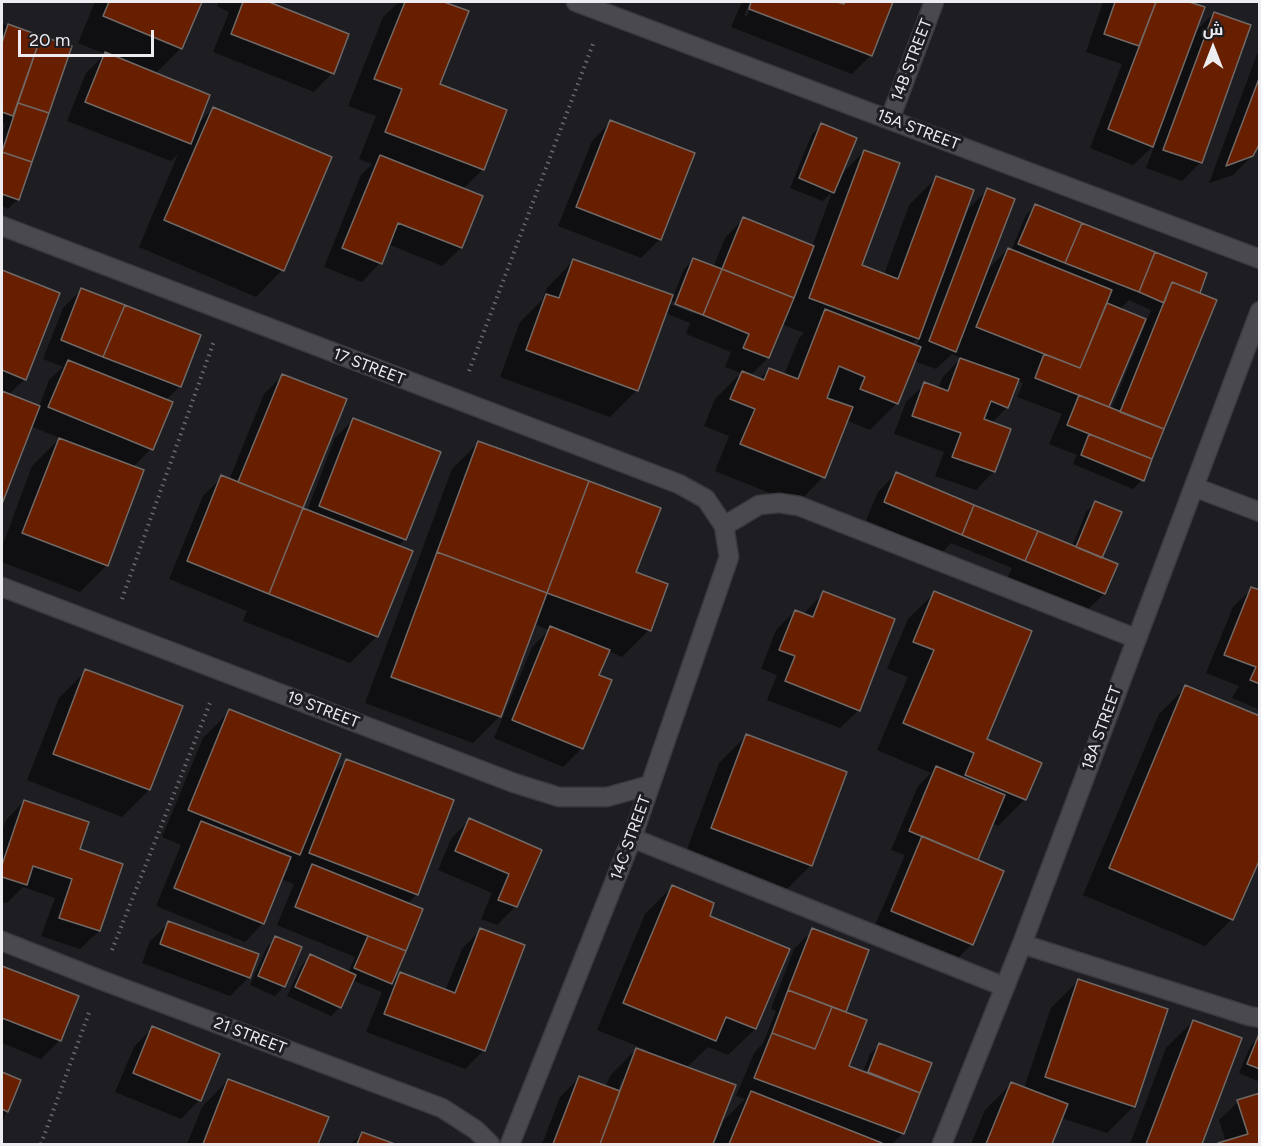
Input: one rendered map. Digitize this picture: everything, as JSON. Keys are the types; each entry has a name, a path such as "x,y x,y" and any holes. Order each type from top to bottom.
{"street":[{"name":"15A STREET","path":"576,2 1260,259"},
{"name":"14B STREET","path":"890,119 934,2"},
{"name":"17 STREET","path":"2,226 679,484 706,500 724,526"},
{"name":"18A STREET","path":"942,1144 1022,944 1135,638 1260,311"},
{"path":"1194,487 1260,512"},
{"path":"724,526 759,506 779,503 799,506 1135,638"},
{"name":"14C STREET","path":"510,1144 632,838 729,557 724,526"},
{"name":"19 STREET","path":"2,587 514,783 559,796 607,797 650,785"},
{"path":"632,838 1005,987"},
{"name":"21 STREET","path":"2,941 442,1108 476,1130 490,1144"},
{"path":"1022,944 1260,1018"}],"path":[{"path":"458,401 605,12"},
{"path":"112,629 225,312"},
{"path":"41,1144 100,980 223,671"}],"building":[{"path":"109,2 202,2 182,49 103,16"},
{"path":"243,2 269,2 349,34 334,74 231,34"},
{"path":"405,2 444,2 469,11 440,84 507,110 484,170 385,132 402,89 374,79"},
{"path":"751,2 837,2 844,4 845,2 893,2 872,56 749,9"},
{"path":"1115,2 1156,2 1139,46 1104,34"},
{"path":"1156,2 1189,2 1205,7 1153,147 1108,129"},
{"path":"1214,12 1251,25 1202,163 1163,150"},
{"path":"8,24 41,36 13,116 2,112 2,43"},
{"path":"41,36 72,46 49,113 18,103"},
{"path":"105,52 210,95 191,144 85,102"},
{"path":"1260,76 1260,143 1253,156 1226,166"},
{"path":"18,103 49,113 32,162 2,152"},
{"path":"213,107 332,157 284,271 164,220"},
{"path":"610,120 695,153 661,240 576,207"},
{"path":"821,123 857,138 834,193 799,178"},
{"path":"864,150 900,163 862,265 898,279 936,176 974,190 919,339 809,298"},
{"path":"2,152 32,162 19,200 2,194"},
{"path":"380,155 483,196 462,248 398,223 382,264 342,248"},
{"path":"987,188 1015,199 956,352 929,341"},
{"path":"1035,204 1082,223 1065,263 1018,244"},
{"path":"743,217 814,246 794,298 722,269"},
{"path":"1082,223 1155,252 1139,292 1065,263"},
{"path":"1008,248 1112,290 1080,368 976,327"},
{"path":"1155,252 1207,273 1200,293 1172,282 1164,303 1139,292"},
{"path":"693,258 722,269 703,315 675,304"},
{"path":"573,259 673,295 638,391 526,350 546,294 559,298"},
{"path":"722,269 794,298 769,358 743,348 749,334 703,315"},
{"path":"2,270 60,293 26,380 2,370"},
{"path":"1172,282 1217,300 1164,429 1120,412"},
{"path":"81,288 125,305 103,357 61,340"},
{"path":"1107,303 1146,319 1109,407 1035,378 1044,354 1080,368"},
{"path":"125,305 201,335 181,387 103,357"},
{"path":"825,309 921,347 898,404 860,389 865,377 839,366 827,398 853,407 825,478 740,444 755,409 730,399 742,371 764,380 769,368 798,379"},
{"path":"960,358 1019,379 1008,408 991,401 984,419 1011,429 995,472 952,457 961,433 912,416 924,382 948,391"},
{"path":"68,360 173,402 153,450 48,407"},
{"path":"282,374 347,399 303,508 238,482"},
{"path":"2,391 40,406 2,504"},
{"path":"1079,395 1164,429 1152,459 1067,425"},
{"path":"353,418 441,452 406,540 319,506"},
{"path":"1089,434 1152,459 1144,481 1081,455"},
{"path":"59,438 144,470 108,566 22,533"},
{"path":"478,441 589,481 547,593 437,552"},
{"path":"896,472 974,505 962,535 884,502"},
{"path":"221,475 303,508 269,594 187,561"},
{"path":"589,481 661,508 636,572 668,584 651,631 547,593"},
{"path":"1095,501 1122,512 1102,558 1076,547"},
{"path":"974,505 1038,531 1025,561 962,535"},
{"path":"303,508 413,551 378,637 269,594"},
{"path":"1038,531 1118,564 1105,594 1025,561"},
{"path":"437,552 547,593 501,717 391,677"},
{"path":"1251,587 1260,590 1260,684 1250,680 1256,667 1224,655"},
{"path":"823,591 895,619 860,711 785,681 795,656 779,650 795,610 813,617"},
{"path":"934,591 1032,631 987,739 1042,763 1026,800 965,775 974,753 903,723 934,650 913,642"},
{"path":"550,626 610,650 599,675 612,680 583,749 512,720"},
{"path":"85,669 183,706 150,790 53,754"},
{"path":"1185,685 1260,716 1260,859 1233,920 1109,868"},
{"path":"229,709 341,754 300,855 188,810"},
{"path":"746,734 847,772 812,866 711,828"},
{"path":"346,759 454,800 418,895 309,853"},
{"path":"936,766 1005,795 978,860 909,831"},
{"path":"24,800 89,822 80,849 123,864 100,931 59,918 72,879 33,866 27,885 2,877 2,865"},
{"path":"469,818 542,850 517,907 498,900 509,874 455,851"},
{"path":"201,821 291,857 264,924 174,888"},
{"path":"922,836 1004,871 973,945 891,911"},
{"path":"312,864 423,909 406,951 295,907"},
{"path":"672,885 714,903 710,916 790,949 756,1029 726,1017 716,1041 623,1003"},
{"path":"168,921 259,954 250,978 160,944"},
{"path":"480,928 525,945 485,1051 384,1014 400,972 455,993"},
{"path":"812,928 869,950 846,1012 788,990"},
{"path":"275,936 302,947 285,987 258,976"},
{"path":"368,936 406,951 392,984 354,968"},
{"path":"310,954 356,975 341,1008 295,987"},
{"path":"2,966 79,996 61,1041 2,1018"},
{"path":"1078,979 1168,1009 1135,1107 1045,1077"},
{"path":"788,990 832,1007 815,1049 772,1033"},
{"path":"832,1007 867,1020 849,1066 920,1093 904,1134 754,1078 772,1033 815,1049"},
{"path":"1193,1020 1242,1038 1202,1144 1146,1144"},
{"path":"152,1026 220,1054 201,1101 133,1073"},
{"path":"1260,1034 1260,1069 1247,1064"},
{"path":"879,1043 932,1063 920,1093 868,1072"},
{"path":"636,1048 736,1085 713,1144 600,1144"},
{"path":"2,1072 21,1080 8,1112 2,1109"},
{"path":"579,1076 620,1091 600,1144 553,1144"},
{"path":"228,1079 329,1117 318,1144 203,1144"},
{"path":"1011,1082 1068,1104 1052,1144 986,1144"},
{"path":"751,1091 882,1143 882,1144 729,1144"},
{"path":"1260,1093 1260,1144 1218,1144 1248,1134 1237,1100"},
{"path":"362,1132 395,1144 357,1144"}]}
